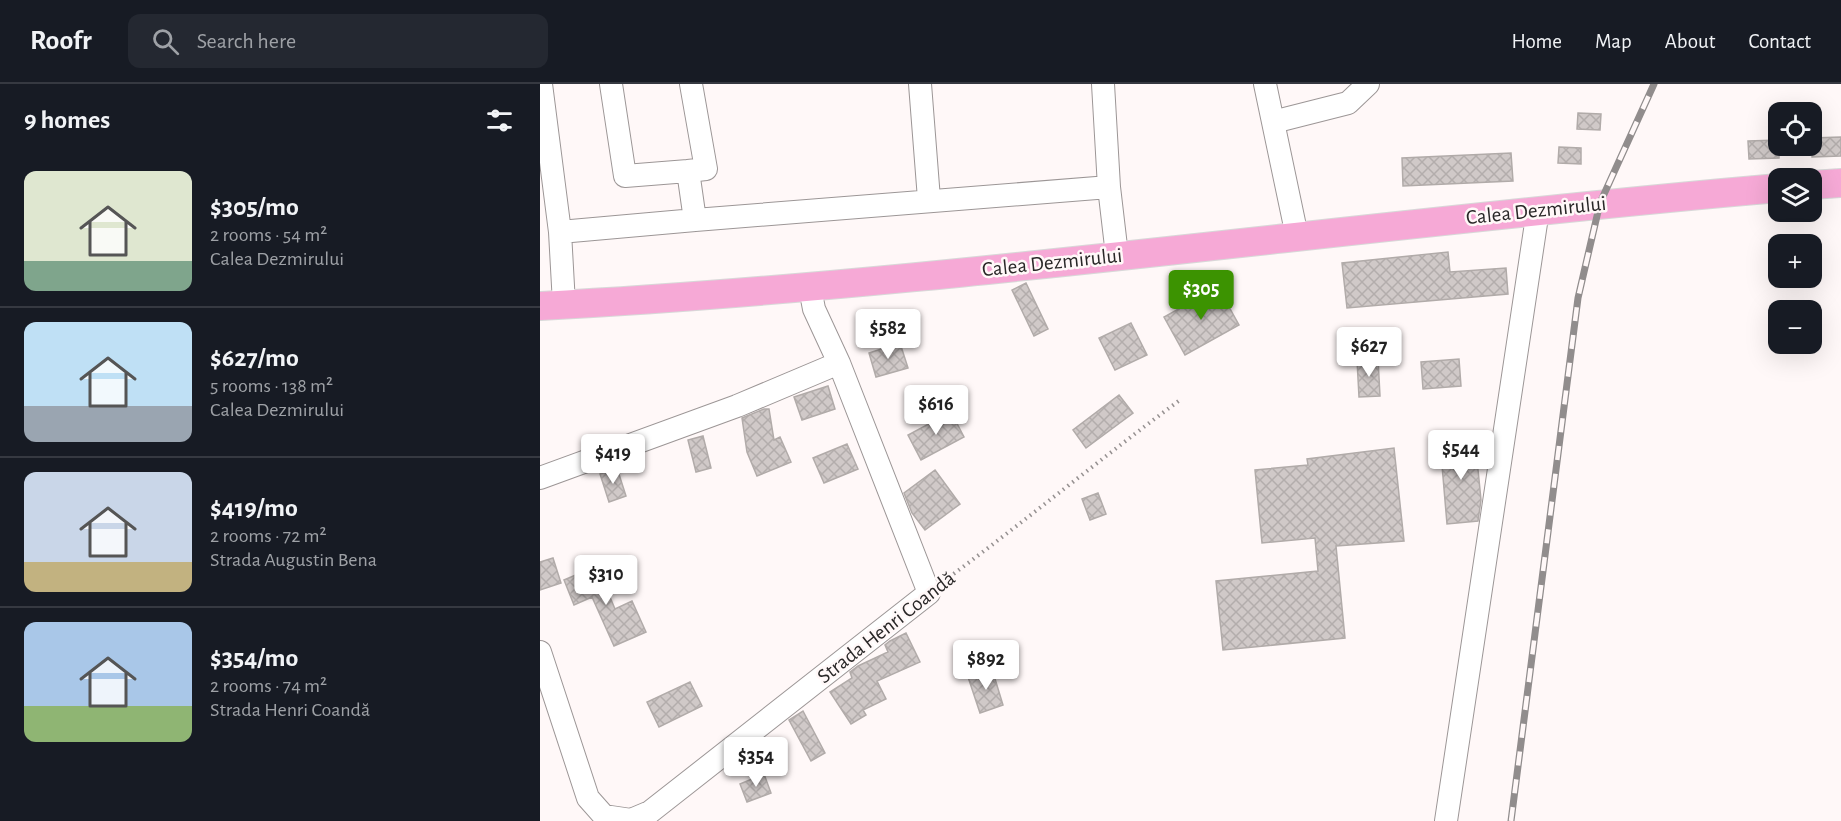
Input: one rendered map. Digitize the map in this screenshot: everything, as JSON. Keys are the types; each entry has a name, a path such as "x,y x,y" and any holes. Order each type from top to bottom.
{"main road":[{"path":"1822,184 1841,183"},
{"name":"Calea Dezmirului","path":"552,305 810,288 1539,210 1768,189"}],"street":[{"path":"541,84 560,232 552,305"},
{"path":"611,84 625,176 706,169 691,84"},
{"path":"920,84 929,199"},
{"path":"1103,84 1109,187 1117,255"},
{"path":"1265,84 1297,236"},
{"path":"1273,122 1348,103 1368,84"},
{"path":"688,171 695,220"},
{"path":"560,232 929,199 1109,187"},
{"path":"1446,821 1539,210"},
{"path":"810,288 814,309 839,363 930,592"},
{"path":"540,478 737,406 839,363"},
{"name":"Strada Henri Coandă","path":"540,652 588,798 604,816 616,820 631,820 650,812 930,592"}],"path":[{"name":"Strada Henri Coandă","path":"930,592 1034,515 1089,467 1180,400"}],"building":[{"path":"1578,113 1601,114 1600,130 1577,129"},
{"path":"1841,137 1841,156 1812,157 1822,156 1822,138"},
{"path":"1768,140 1768,156 1779,156 1779,158 1749,159 1748,141"},
{"path":"1559,147 1581,148 1581,164 1558,163"},
{"path":"1511,153 1513,181 1403,186 1402,158"},
{"path":"1448,252 1450,272 1506,268 1508,294 1347,308 1342,263"},
{"path":"1026,283 1048,329 1034,336 1012,290"},
{"path":"1218,287 1239,325 1185,355 1164,317"},
{"path":"1131,323 1147,355 1115,370 1099,338"},
{"path":"900,343 908,368 876,377 869,353"},
{"path":"1378,358 1380,396 1359,397 1357,360"},
{"path":"1459,359 1461,386 1423,389 1421,362"},
{"path":"828,386 835,409 802,420 794,397"},
{"path":"1119,395 1133,413 1086,448 1073,430"},
{"path":"769,409 774,440 780,437 791,462 757,476 747,452 742,418"},
{"path":"951,412 964,437 921,460 908,435"},
{"path":"703,436 711,468 696,472 688,440"},
{"path":"1475,439 1481,500 1478,521 1447,524 1440,442"},
{"path":"847,444 858,469 824,483 813,458"},
{"path":"1394,448 1404,541 1336,546 1345,638 1223,650 1216,581 1318,571 1315,538 1262,543 1255,470 1308,465 1307,459"},
{"path":"617,468 626,496 609,502 600,474"},
{"path":"935,470 960,504 925,530 912,513 904,493"},
{"path":"1098,493 1106,514 1090,520 1082,499"},
{"path":"553,558 561,583 540,590 540,562"},
{"path":"597,566 615,609 632,601 646,632 614,646 592,597 574,605 564,580"},
{"path":"906,633 920,662 877,681 886,699 863,710 866,715 851,724 830,692 852,678 850,672 858,666 888,652 885,645"},
{"path":"992,669 1003,705 980,713 968,677"},
{"path":"690,682 702,706 659,727 647,702"},
{"path":"803,711 825,753 811,761 789,720"},
{"path":"764,774 771,793 747,802 740,784"}],"railway":[{"path":"1511,821 1578,298 1600,203 1654,84"}]}
